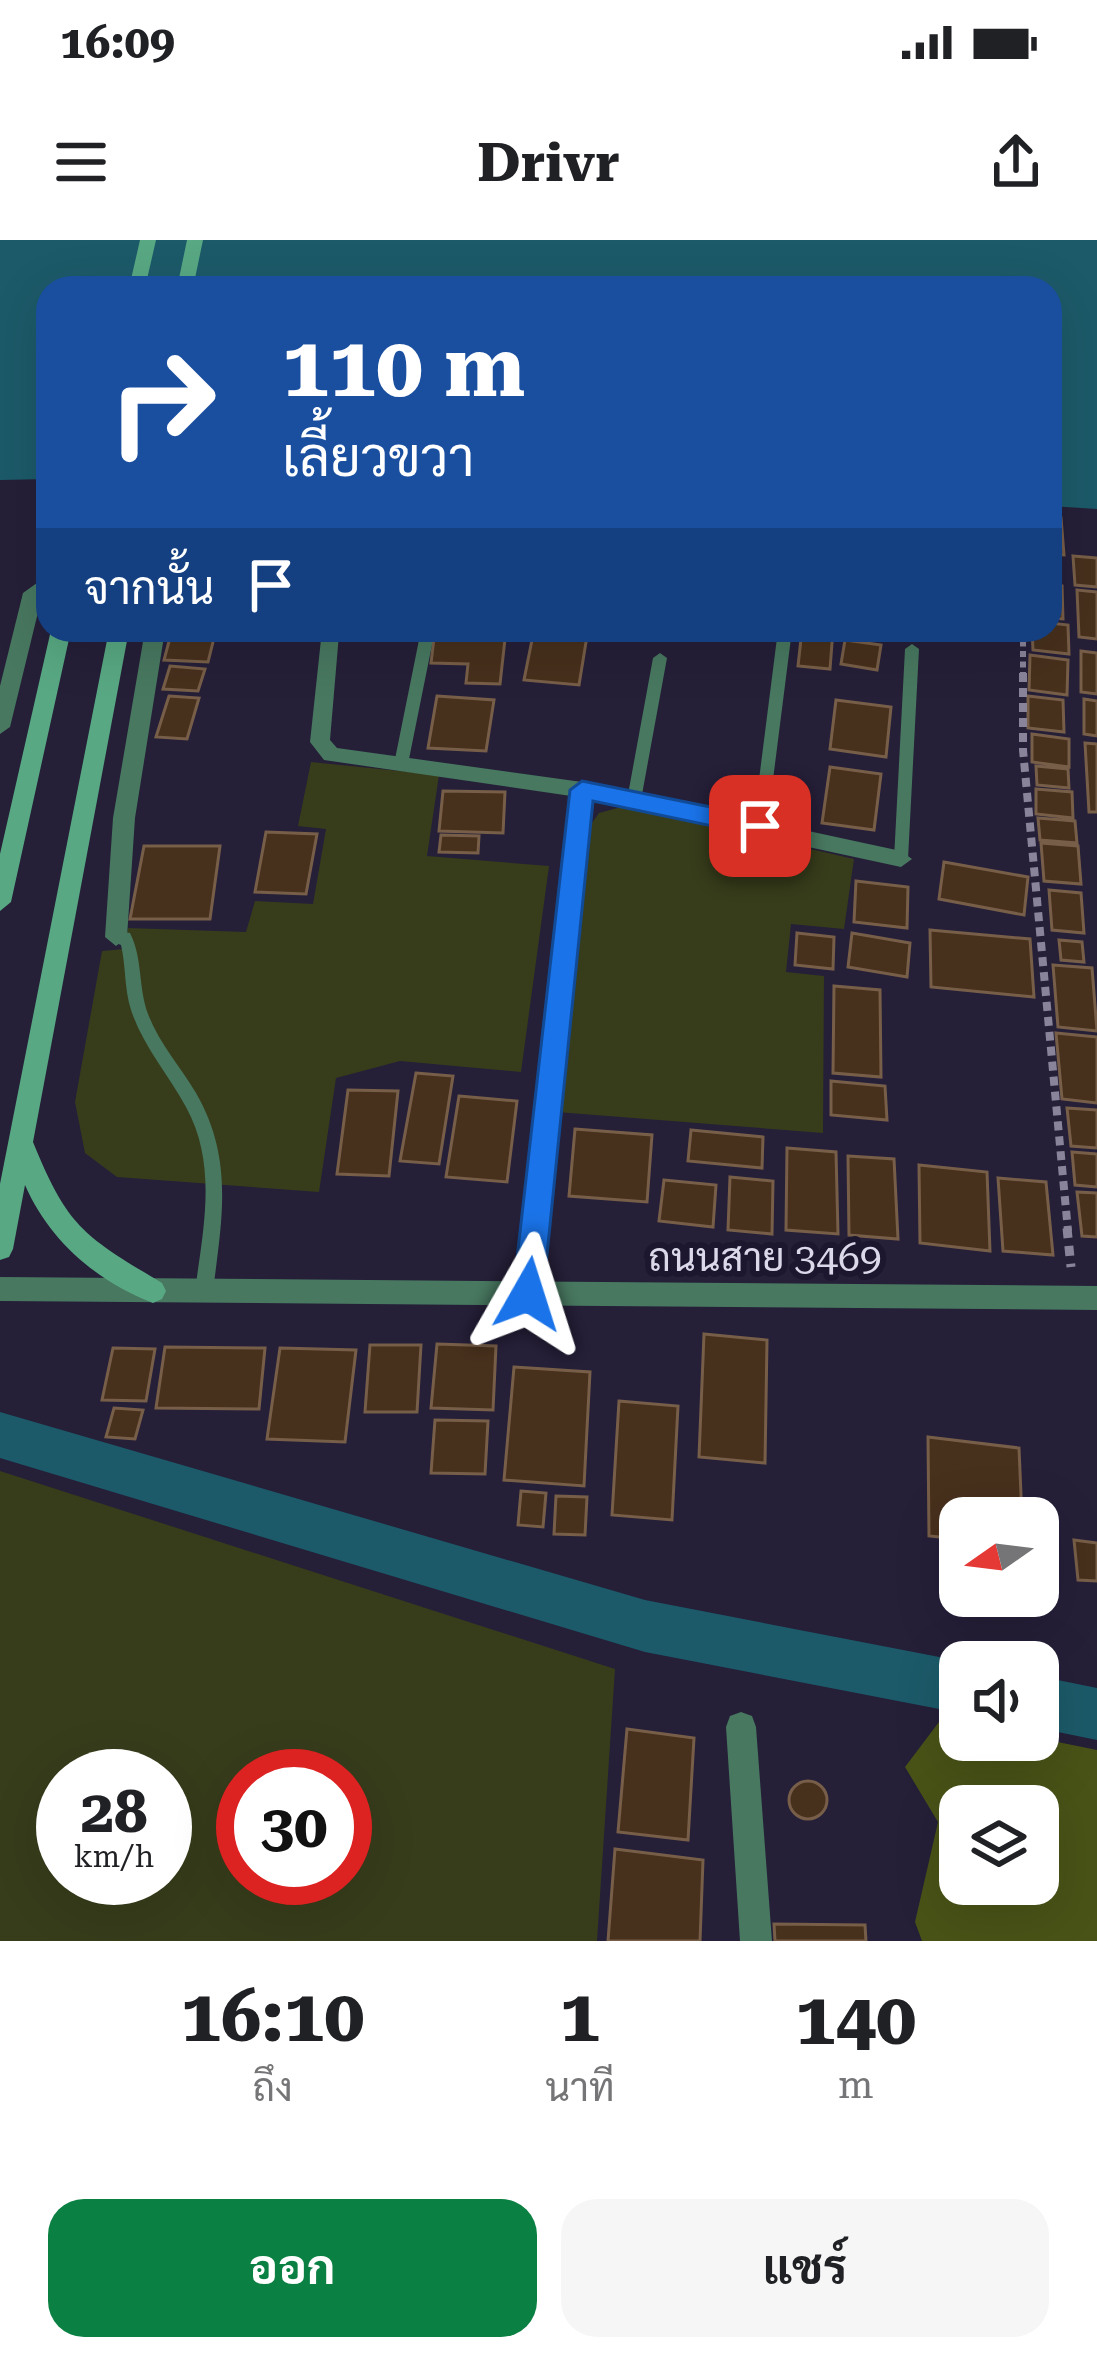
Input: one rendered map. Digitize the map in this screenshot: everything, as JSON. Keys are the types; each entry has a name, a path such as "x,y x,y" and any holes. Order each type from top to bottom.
{"main road":[{"path":"140,276 148,240"},
{"path":"188,276 195,240"},
{"path":"0,902 58,642"},
{"path":"0,1249 117,642"},
{"path":"21,1143 40,1203 75,1244 153,1291"}],"street":[{"path":"0,727 36,591"},
{"path":"116,937 124,818 153,642"},
{"path":"328,642 323,750 582,790 901,859"},
{"path":"528,1294 582,790"},
{"name":"ถนนสาย 3469","path":"0,1288 1085,1298"},
{"path":"741,1727 756,1941"}],"lane":[{"path":"401,764 426,642"},
{"path":"760,826 783,642"},
{"path":"901,859 911,649"},
{"path":"634,800 660,658"},
{"path":"116,937 125,938 132,951 136,1001 163,1059 211,1140 218,1177 204,1291"}],"path":[{"path":"1023,642 1023,750 1085,1298"}],"green space":[{"path":"311,762 439,775 427,856 549,866 521,1072 400,1061 336,1078 319,1192 117,1177 85,1153 75,1102 102,951 124,949 128,928 246,932 255,901 313,904 326,829 298,826"},
{"path":"625,806 854,859 844,929 791,924 786,972 824,976 823,1133 557,1112 587,830 599,813"},
{"path":"0,1471 615,1669 597,1941 0,1941"},
{"path":"939,1722 939,1761 1059,1761 1059,1742 1097,1750 1097,1941 922,1941 915,1922 938,1822 905,1767"}],"water":[{"path":"0,240 1097,240 1097,509 1062,507 1062,276 36,276 36,479 0,480"}],"building":[{"path":"1073,556 1097,558 1097,587 1075,585"},
{"path":"1077,590 1097,592 1097,639 1079,637"},
{"path":"1062,624 1068,625 1069,654 1033,650 1033,642 1062,642"},
{"path":"169,642 213,642 208,662 164,660"},
{"path":"434,642 505,642 500,684 466,683 468,664 431,663"},
{"path":"532,642 586,642 579,685 524,680"},
{"path":"801,642 832,642 830,669 798,666"},
{"path":"845,642 881,645 877,670 841,664"},
{"path":"1081,651 1097,653 1097,694 1081,692"},
{"path":"1030,655 1068,660 1067,695 1029,690"},
{"path":"170,666 205,669 198,691 163,689"},
{"path":"169,696 199,698 187,739 156,737"},
{"path":"437,696 494,700 486,751 428,748"},
{"path":"1028,696 1063,700 1064,732 1028,728"},
{"path":"1084,699 1097,701 1097,736 1084,734"},
{"path":"836,700 891,707 886,757 830,749"},
{"path":"1032,734 1069,739 1069,767 1032,762"},
{"path":"1085,743 1097,744 1097,812 1089,812"},
{"path":"1036,766 1068,769 1069,788 1037,785"},
{"path":"830,767 881,774 874,830 822,823"},
{"path":"1036,789 1072,792 1073,818 1036,814"},
{"path":"443,791 505,792 503,833 439,831"},
{"path":"1038,818 1075,821 1077,843 1040,840"},
{"path":"266,832 317,834 306,894 255,892"},
{"path":"441,835 479,836 478,853 439,852"},
{"path":"1041,843 1078,846 1081,884 1044,881"},
{"path":"144,846 220,846 210,919 130,919"},
{"path":"944,862 1028,877 1024,915 939,899"},
{"path":"856,881 908,887 907,928 854,922"},
{"path":"1049,890 1081,893 1084,933 1052,930"},
{"path":"930,930 1030,939 1034,997 931,987"},
{"path":"797,933 834,937 833,969 795,965"},
{"path":"852,933 910,943 907,977 848,967"},
{"path":"1059,940 1082,942 1084,962 1061,960"},
{"path":"1053,965 1092,968 1097,1031 1058,1027"},
{"path":"834,986 880,990 881,1077 833,1073"},
{"path":"1056,1033 1097,1037 1097,1103 1062,1099"},
{"path":"416,1073 453,1076 439,1164 400,1161"},
{"path":"831,1081 885,1086 887,1120 831,1115"},
{"path":"348,1090 398,1091 389,1176 337,1174"},
{"path":"459,1096 517,1101 507,1182 446,1177"},
{"path":"1067,1108 1097,1110 1097,1148 1071,1146"},
{"path":"575,1129 652,1135 647,1202 569,1196"},
{"path":"691,1130 763,1137 762,1168 688,1161"},
{"path":"787,1148 836,1152 838,1234 786,1230"},
{"path":"1072,1152 1097,1154 1097,1187 1075,1185"},
{"path":"848,1156 894,1159 898,1239 849,1235"},
{"path":"919,1165 987,1172 990,1251 920,1243"},
{"path":"730,1177 773,1181 772,1234 728,1230"},
{"path":"998,1178 1046,1182 1053,1255 1003,1251"},
{"path":"664,1180 716,1185 713,1227 659,1221"},
{"path":"1077,1192 1097,1193 1097,1237 1082,1236"},
{"path":"704,1334 767,1340 765,1463 699,1457"},
{"path":"437,1344 496,1346 493,1410 431,1408"},
{"path":"370,1345 421,1345 417,1412 365,1412"},
{"path":"165,1347 265,1348 259,1409 156,1408"},
{"path":"113,1348 155,1349 146,1401 102,1400"},
{"path":"280,1348 356,1350 345,1442 267,1439"},
{"path":"514,1367 590,1372 584,1486 504,1480"},
{"path":"619,1401 678,1406 672,1520 612,1515"},
{"path":"114,1408 143,1410 135,1439 106,1437"},
{"path":"435,1420 488,1421 485,1474 431,1473"},
{"path":"928,1437 1019,1448 1021,1497 939,1497 939,1537 929,1536"},
{"path":"521,1491 546,1493 543,1527 518,1525"},
{"path":"556,1496 587,1497 585,1535 554,1534"},
{"path":"1074,1540 1097,1543 1097,1581 1078,1580"},
{"path":"627,1729 694,1738 688,1840 618,1832"},
{"path":"808,1781 822,1786 827,1800 822,1814 808,1819 794,1814 789,1800 794,1786"},
{"path":"615,1849 703,1860 700,1941 608,1941"},
{"path":"774,1924 865,1925 866,1941 775,1941"}],"waterway":[{"path":"0,1435 645,1626 939,1683"},
{"path":"1059,1706 1097,1714"}],"route":[{"path":"528,1294 582,790 760,826"}]}
